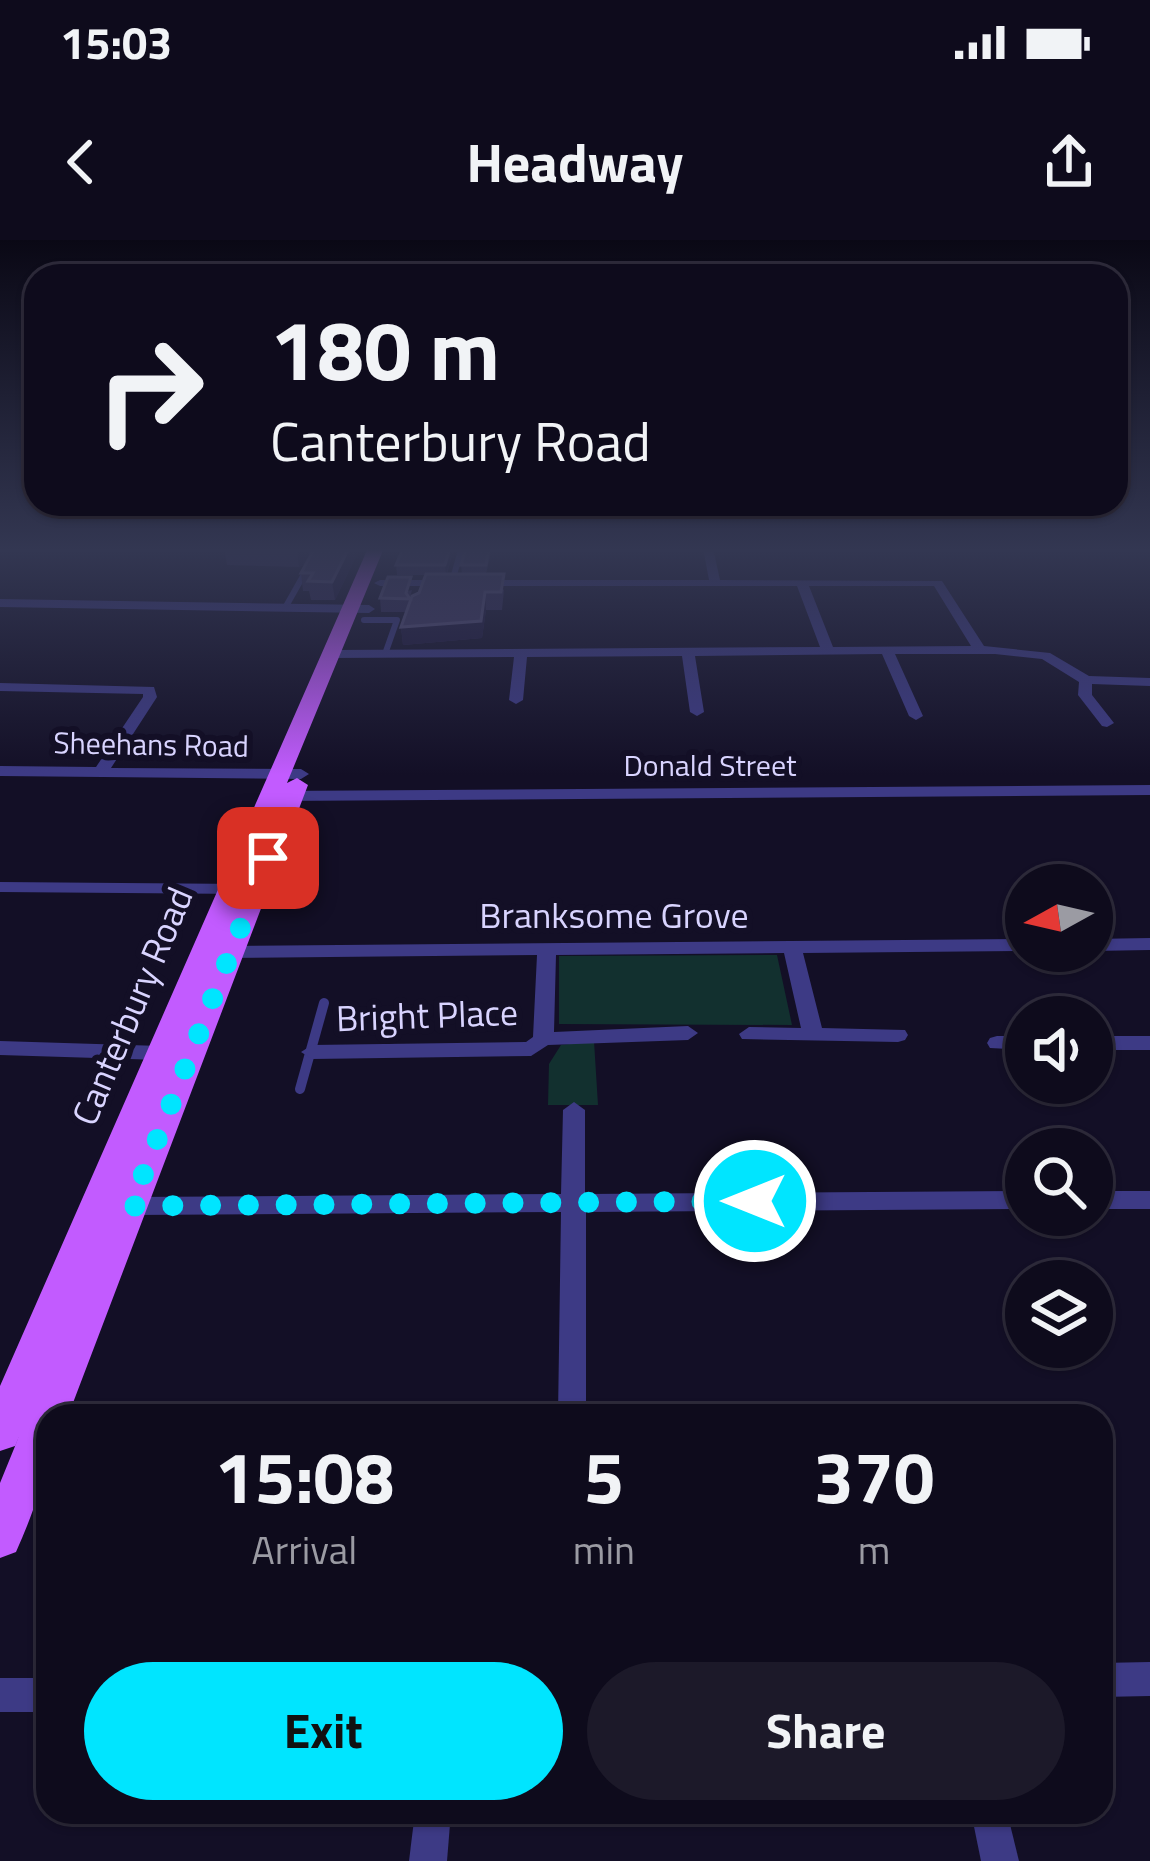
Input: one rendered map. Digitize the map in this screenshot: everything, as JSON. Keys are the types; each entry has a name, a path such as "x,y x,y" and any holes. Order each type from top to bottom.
{"main road":[{"name":"Canterbury Road","path":"53,1404 131,1206 217,952 356,624"},
{"name":"Canterbury Road","path":"0,1433 161,1053 217,952"},
{"name":"Canterbury Road","path":"0,1537 36,1446"}],"street":[{"path":"817,624 828,651"},
{"path":"963,624 980,650"},
{"path":"340,654 980,650 1045,656 1086,680 1150,682"},
{"path":"887,651 916,716"},
{"path":"688,652 697,712"},
{"path":"516,700 521,653"},
{"path":"1086,680 1084,695 1107,723"},
{"path":"0,687 149,690 150,697 100,772"},
{"name":"Sheehans Road","path":"0,771 100,772 286,785"},
{"name":"Donald Street","path":"286,785 1150,790"},
{"path":"0,887 244,889"},
{"path":"1113,945 1150,944"},
{"name":"Branksome Grove","path":"217,952 1005,945"},
{"path":"792,946 813,1034"},
{"name":"Bright Place","path":"543,1039 547,948"},
{"name":"Bright Place","path":"312,1052 516,1053 543,1039 688,1034"},
{"path":"749,1034 898,1034"},
{"path":"998,1043 1005,1043"},
{"path":"1113,1043 1149,1044"},
{"path":"0,1048 161,1053"},
{"path":"572,1404 574,1110"},
{"path":"131,1206 1005,1200"},
{"path":"1113,1200 1150,1200"},
{"path":"1113,1680 1150,1679"},
{"path":"0,1695 36,1694"},
{"path":"428,1861 432,1824"},
{"path":"992,1824 1000,1861"}],"lane":[{"path":"386,654 396,624"},
{"path":"300,1089 325,1003"}],"green space":[{"path":"777,955 792,1025 559,1024 559,956"},
{"path":"594,1041 598,1105 548,1105 549,1064 561,1045"}],"route":[{"path":"268,858 131,1206 755,1201"}]}
